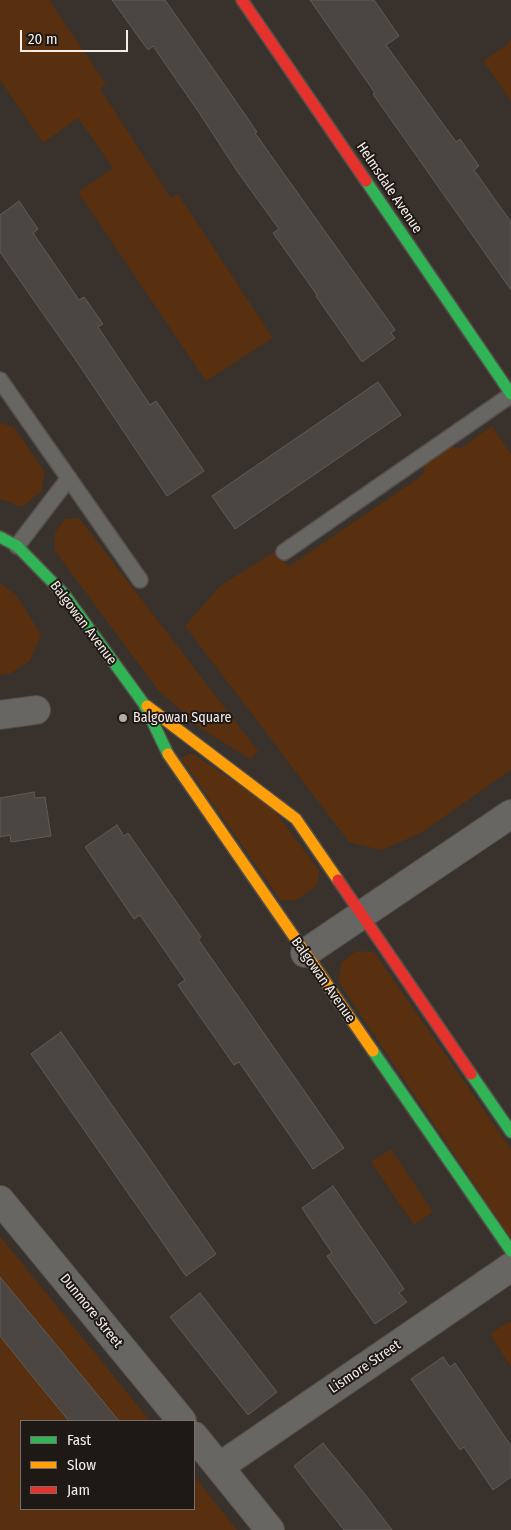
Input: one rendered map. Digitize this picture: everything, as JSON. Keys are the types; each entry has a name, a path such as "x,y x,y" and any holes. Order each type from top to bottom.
{"street":[{"name":"Helmsdale Avenue","path":"242,0 511,394"},
{"name":"Balgowan Avenue","path":"0,538 17,546 64,594 144,704 167,753 511,1251"},
{"name":"Balgowan Avenue","path":"144,704 296,819 511,1132"},
{"path":"0,715 36,710"},
{"path":"305,953 511,814"},
{"name":"Dunmore Street","path":"0,1200 181,1420"},
{"name":"Lismore Street","path":"220,1467 511,1268"},
{"path":"195,1437 270,1530"}],"lane":[{"path":"0,380 140,580"},
{"path":"284,552 511,394"},
{"path":"17,546 69,478"}],"shaded area":[{"path":"0,0 49,0 106,84 100,89 171,198 178,194 273,338 206,381 78,192 113,168 78,118 43,143 0,80"},
{"path":"511,38 511,101 483,61 506,46"},
{"path":"0,423 14,427 45,472 41,492 22,507 0,499"},
{"path":"492,426 511,454 511,770 421,833 381,850 349,842 185,626 220,586 277,550 288,567 423,475 426,456 442,445 461,448"},
{"path":"79,518 258,751 250,759 202,729 158,690 55,551 55,532 65,519"},
{"path":"0,583 16,595 41,634 30,661 9,674 0,675"},
{"path":"192,753 272,807 319,871 317,885 297,900 281,901 181,758"},
{"path":"356,951 374,952 511,1149 511,1239 338,981 341,963"},
{"path":"391,1149 433,1212 414,1225 371,1162"},
{"path":"0,1236 149,1420 20,1420 20,1510 195,1510 195,1477 237,1530 0,1530"},
{"path":"510,1321 511,1323 511,1367 490,1334"}],"building":[{"path":"112,0 165,0 257,132 255,133 395,330 391,333 395,338 362,362 273,233 279,229 237,171 200,114 153,46 148,50"},
{"path":"310,0 374,0 399,36 386,45 456,142 460,139 479,166 474,170 511,222 511,290 373,94 375,93"},
{"path":"19,201 38,229 33,233 79,300 84,297 103,324 98,327 150,405 156,401 204,471 167,496 0,252 0,215"},
{"path":"378,382 401,415 235,529 212,496"},
{"path":"34,792 35,798 45,797 51,836 11,842 10,835 0,837 0,798"},
{"path":"117,825 124,836 128,833 201,937 198,939 344,1148 313,1169 239,1062 234,1065 178,985 185,980 140,915 134,919 85,847"},
{"path":"61,1032 216,1254 186,1276 31,1054"},
{"path":"333,1186 404,1289 399,1293 407,1302 375,1324 327,1256 332,1253 302,1208"},
{"path":"0,1277 118,1420 68,1420 0,1336"},
{"path":"200,1293 277,1392 248,1415 170,1317"},
{"path":"443,1357 450,1367 455,1363 511,1446 511,1477 493,1490 464,1447 460,1450 411,1379"},
{"path":"323,1443 392,1530 344,1530 294,1466"}],"traffic: fast":[{"path":"366,181 511,394"},
{"path":"0,537 17,546 64,594 144,704 168,754"},
{"path":"373,1051 511,1251"},
{"path":"471,1074 511,1132"}],"traffic: slow":[{"path":"147,706 296,819 338,880"},
{"path":"168,754 373,1051"}],"traffic: jam":[{"path":"242,0 366,181"},
{"path":"338,880 471,1074"}],"place":[{"name":"Balgowan Square","path":"123,718"}]}
